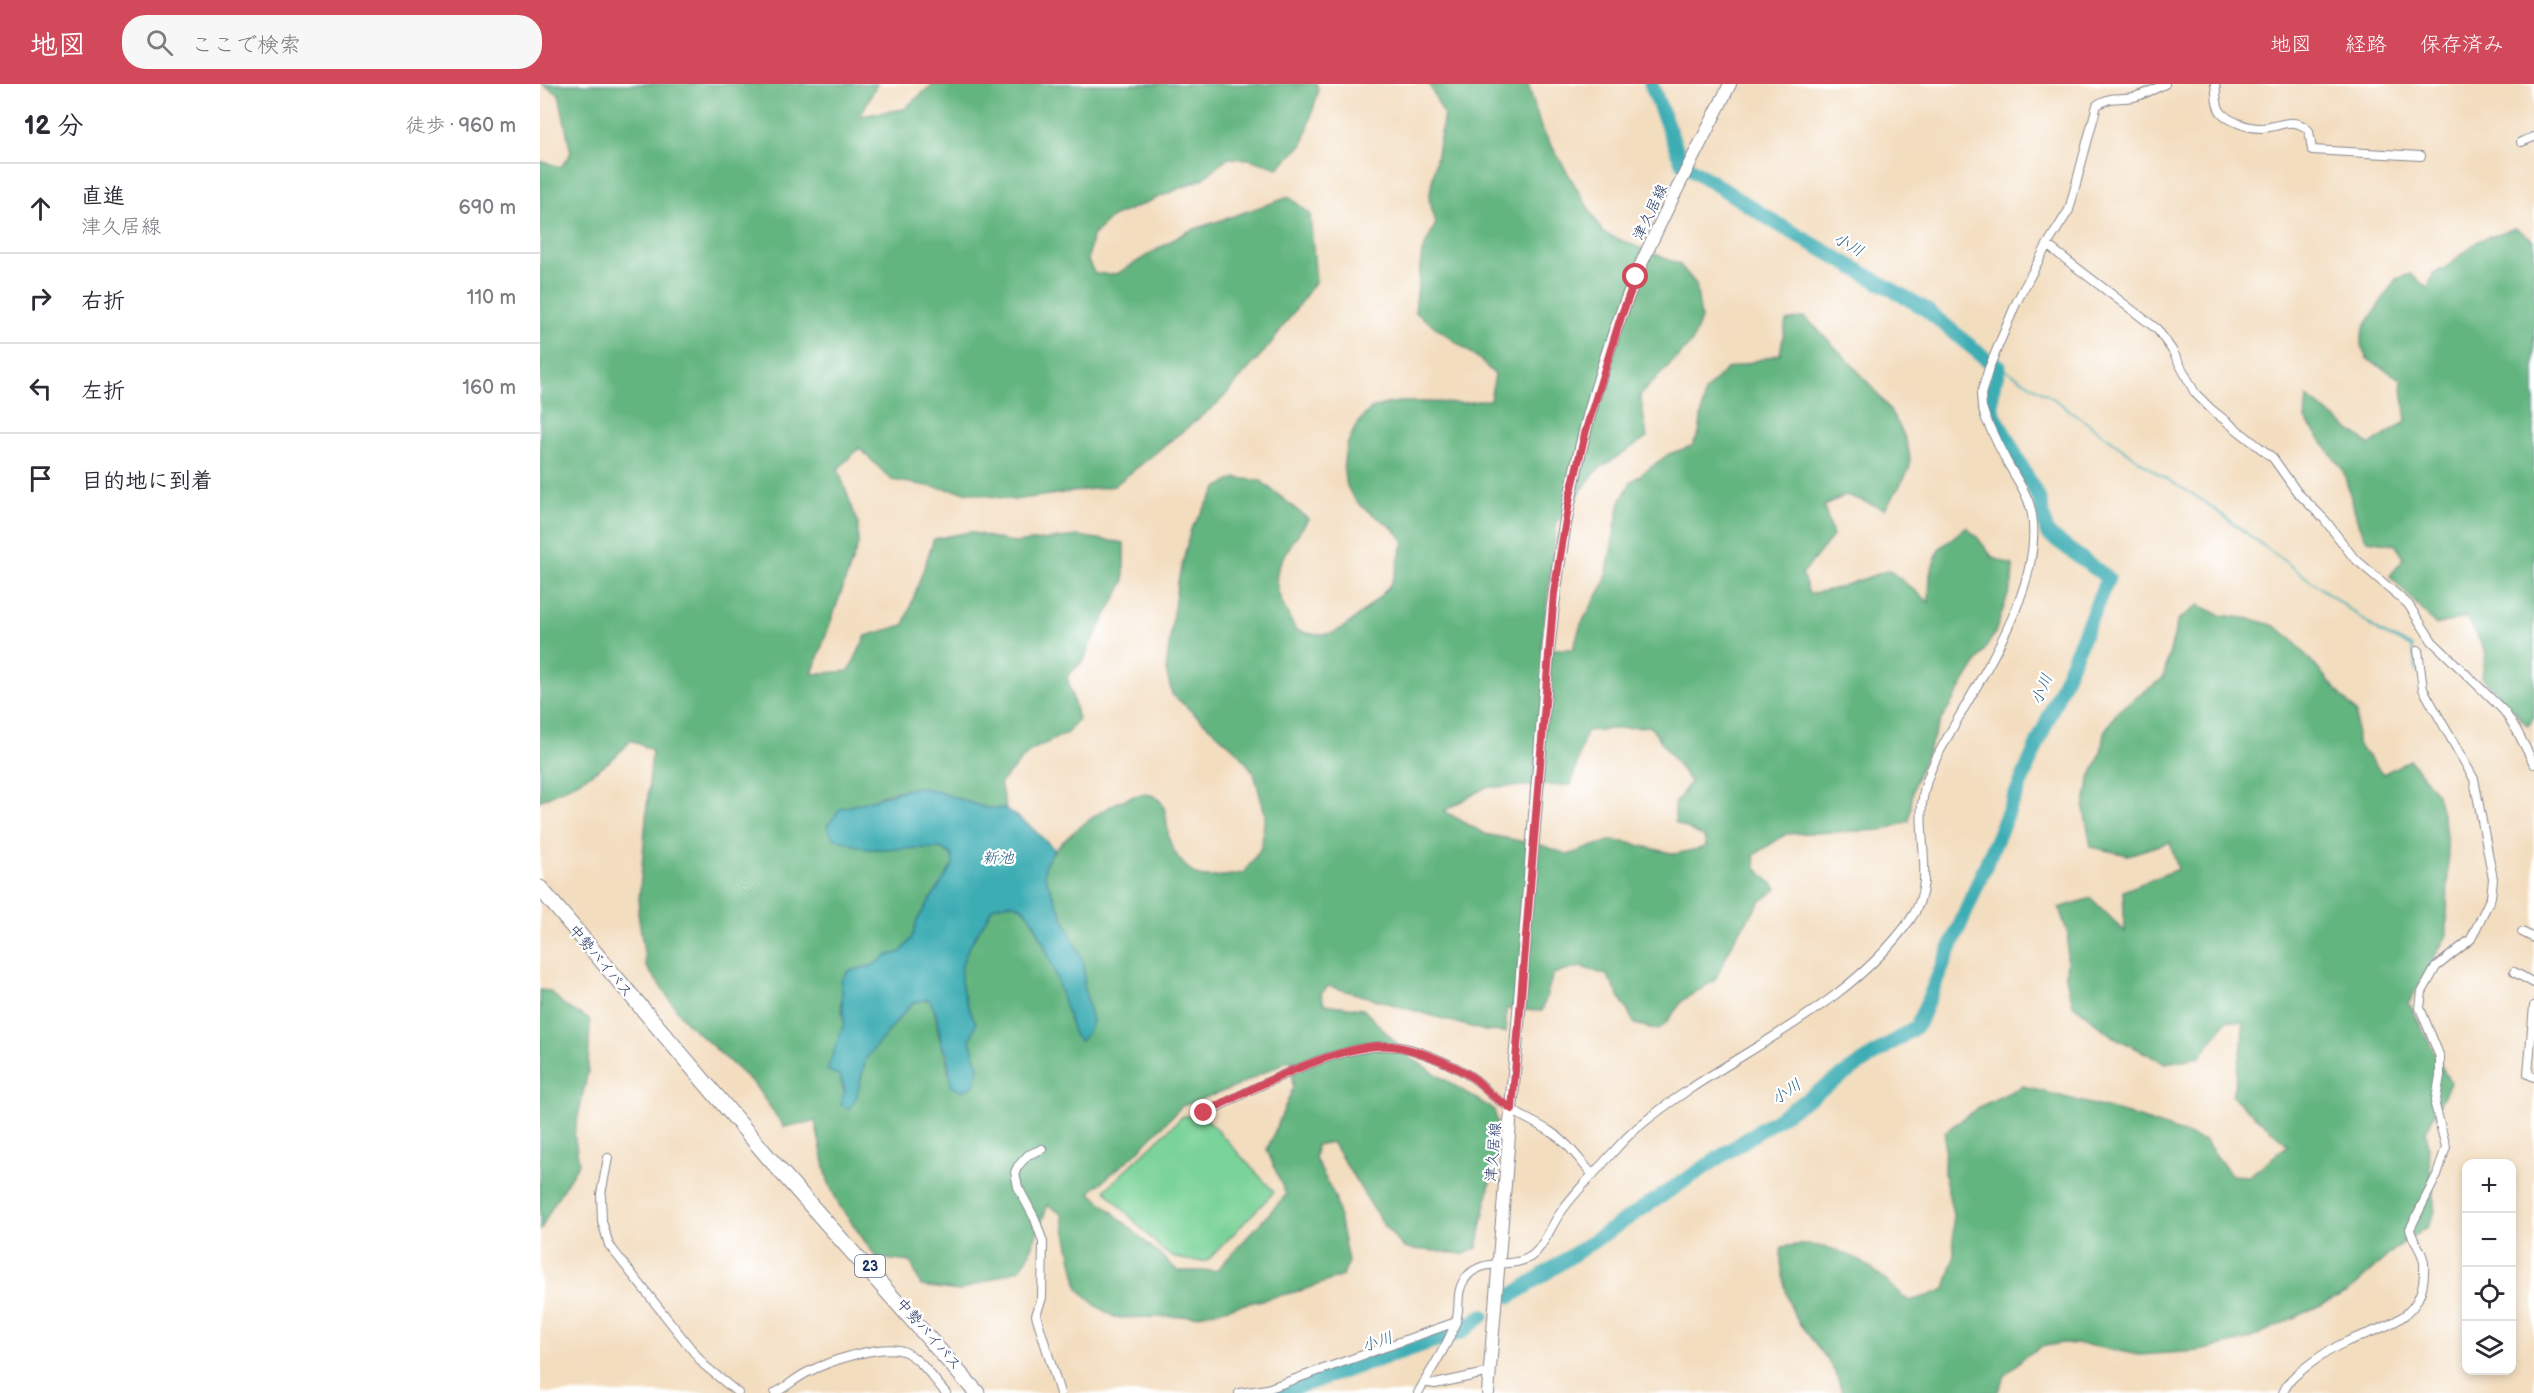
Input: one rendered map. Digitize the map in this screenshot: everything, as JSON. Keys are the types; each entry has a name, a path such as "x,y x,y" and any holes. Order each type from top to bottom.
{"highway":[{"name":"中勢バイパス","path":"540,888 757,1142 778,1161 978,1393"}],"main road":[{"name":"津久居線","path":"1488,1393 1553,603 1570,496 1586,430 1621,317 1636,277 1730,84"}],"street":[{"path":"1419,1393 1452,1331 1458,1293 1464,1280 1471,1273 1497,1262 1519,1261 1532,1255 1569,1200 1634,1130 1668,1104 1849,986 1887,947 1916,910 1925,885 1922,805 1930,772 1997,650 2028,574 2032,515 2027,498 2005,458 1982,407 1981,394 1989,368 2017,300 2069,210 2097,105 2109,98 2131,98 2145,94 2165,84"},
{"path":"2215,84 2217,103 2221,113 2235,122 2262,129 2282,123 2300,125 2309,131 2312,150 2421,156"},
{"path":"2521,142 2534,137"},
{"path":"2047,245 2157,329 2172,350 2195,393 2212,410 2277,462 2297,492 2325,520 2353,557 2408,604 2432,641 2504,711 2534,764"},
{"path":"2283,1393 2289,1380 2336,1347 2387,1327 2400,1319 2417,1304 2422,1289 2423,1258 2411,1235 2410,1225 2437,1175 2446,1147 2435,1105 2440,1076 2440,1058 2420,1002 2422,992 2436,967 2471,939 2491,897 2493,879 2474,779 2423,689 2417,657 2418,650"},
{"path":"2522,932 2534,938"},
{"path":"2514,972 2534,983"},
{"path":"2534,1006 2528,1074 2534,1077"},
{"path":"1204,1113 1267,1081 1339,1054 1374,1047 1391,1046 1410,1049 1476,1080 1492,1096 1542,1125 1565,1143 1593,1175"},
{"path":"1042,1149 1028,1155 1015,1172 1018,1187 1035,1219 1043,1242 1042,1298 1036,1315 1060,1393"},
{"path":"608,1158 601,1194 602,1221 609,1245 704,1365 738,1393"},
{"path":"1239,1393 1267,1389 1452,1331"},
{"path":"775,1393 808,1372 829,1363 881,1349 894,1349 907,1353 915,1359 946,1393"},
{"path":"1424,1382 1435,1384 1490,1372"}],"green space":[{"path":"542,84 877,84 860,116 904,109 933,84 1317,84 1318,92 1303,144 1278,168 1249,159 1227,158 1204,178 1112,217 1092,236 1088,261 1095,274 1117,274 1186,232 1289,197 1310,214 1316,281 1269,346 1219,402 1114,486 1014,500 892,480 859,448 838,469 858,524 858,545 812,674 849,671 866,636 904,625 934,539 970,532 1014,543 1078,536 1124,543 1124,582 1084,660 1067,676 1078,719 1067,733 1030,751 1000,783 1006,809 986,808 917,787 888,793 867,803 841,808 833,838 868,849 941,848 952,855 953,865 917,920 912,938 901,952 887,956 872,966 849,971 841,1003 844,1023 838,1041 840,1076 848,1110 856,1098 866,1058 912,1003 930,999 939,1038 947,1060 948,1072 979,1069 970,1041 976,1023 967,1003 960,973 967,950 993,907 1016,904 1028,914 1052,965 1074,1035 1081,1041 1092,1022 1084,987 1084,964 1045,877 1045,868 1052,853 1063,842 1077,829 1111,806 1127,798 1142,795 1154,796 1165,810 1170,842 1175,853 1193,873 1199,876 1216,877 1244,873 1261,848 1265,814 1254,773 1239,753 1172,694 1166,670 1177,585 1191,529 1218,487 1236,478 1261,481 1308,519 1281,561 1277,572 1279,595 1286,611 1296,630 1318,634 1338,630 1364,611 1387,589 1395,574 1404,543 1393,529 1356,501 1348,489 1344,473 1345,456 1350,438 1357,426 1371,410 1386,404 1462,403 1490,400 1495,375 1479,359 1415,312 1422,252 1436,223 1429,199 1444,115 1429,84 1528,84 1541,128 1603,233 1679,264 1696,284 1701,319 1692,342 1640,395 1647,437 1596,471 1557,522 1541,649 1573,649 1581,624 1605,582 1620,502 1631,482 1669,454 1692,446 1699,433 1705,391 1727,369 1780,354 1786,321 1805,317 1853,365 1886,406 1908,446 1910,465 1885,509 1846,495 1824,506 1833,536 1802,574 1809,594 1834,589 1889,570 1929,602 1930,574 1939,549 1966,527 1993,558 2013,565 2012,583 1995,633 1941,720 1914,784 1909,821 1884,830 1786,834 1754,855 1756,868 1777,889 1761,901 1736,936 1715,980 1683,1000 1658,1030 1635,1024 1607,975 1581,967 1553,974 1542,1011 1506,1009 1506,1032 1485,1031 1329,986 1321,993 1324,1004 1363,1009 1412,1059 1494,1110 1500,1133 1477,1248 1464,1254 1404,1248 1383,1224 1332,1142 1316,1145 1315,1158 1335,1197 1348,1261 1343,1276 1303,1290 1195,1316 1116,1318 1095,1305 1078,1288 1062,1214 1048,1205 1027,1259 1020,1269 959,1291 921,1286 911,1262 877,1258 839,1205 828,1181 815,1121 784,1127 754,1084 685,1021 646,966 638,912 652,750 631,740 601,768 540,801 540,161 561,167 571,153 559,94","holes":["1650,726 1690,782 1675,804 1675,822 1704,837 1706,847 1675,854 1625,842 1609,841 1568,855 1545,846 1485,834 1444,811 1486,787 1571,785 1586,731","1291,1059 1293,1088 1267,1150 1286,1195 1216,1271 1178,1271 1090,1192 1135,1154 1182,1106 1235,1087"]},
{"path":"2515,228 2534,240 2534,718 2528,726 2482,677 2486,653 2467,617 2436,625 2390,576 2404,558 2395,544 2367,540 2359,526 2343,470 2305,419 2307,397 2370,445 2406,422 2401,379 2367,359 2361,345 2363,329 2396,279 2411,274 2428,289 2433,274 2445,268 2478,241"},
{"path":"2199,605 2220,615 2251,619 2273,625 2290,637 2356,712 2357,744 2383,774 2410,760 2437,794 2445,827 2448,855 2447,935 2409,1003 2450,1083 2426,1131 2435,1212 2428,1226 2396,1248 2348,1292 2247,1340 2199,1351 2139,1355 2087,1345 2062,1343 2040,1347 2024,1357 2005,1376 1997,1393 1842,1393 1830,1364 1799,1323 1791,1307 1781,1264 1782,1247 1808,1245 1847,1255 1885,1279 1909,1301 1945,1289 1954,1258 1953,1215 1944,1173 1945,1132 1979,1107 2023,1086 2128,1114 2205,1141 2231,1175 2249,1176 2288,1145 2232,1096 2242,1047 2243,1022 2227,1020 2200,1057 2165,1063 2112,1036 2073,1004 2066,978 2068,934 2059,908 2091,898 2125,932 2123,891 2178,869 2170,842 2128,855 2091,847 2084,808 2090,778 2101,753 2104,732 2118,711 2163,678 2178,620"},
{"path":"540,990 550,991 565,1006 590,1020 588,1071 574,1134 579,1163 540,1231"},
{"path":"1183,1116 1205,1117 1274,1192 1207,1261 1185,1260 1164,1252 1105,1190"}],"water":[{"name":"新池","path":"917,787 986,808 1006,809 1030,826 1054,849 1045,865 1045,877 1084,964 1084,987 1092,1022 1081,1041 1074,1035 1052,965 1028,914 1020,906 1013,904 993,907 967,950 961,974 962,987 976,1023 970,1041 979,1069 974,1086 962,1091 951,1086 948,1056 941,1042 937,1015 929,999 912,1003 866,1058 856,1098 848,1110 841,1104 845,1089 840,1076 827,1070 844,1024 841,981 848,971 872,966 887,956 901,952 912,938 917,920 953,865 952,855 941,848 868,849 833,838 827,826 841,808"}],"waterway":[{"name":"小川","path":"1511,1296 1917,1026 2108,578 2047,533 2040,501 1992,411 1992,391 1999,366 1986,359 1924,308 1776,223 1682,163 1651,84"},
{"path":"1999,366 2054,399 2158,474 2199,498 2380,632 2412,647 2417,673"},
{"name":"小川","path":"1279,1393 1461,1332 1482,1316"}],"route":[{"path":"1204,1113 1267,1081 1339,1054 1391,1046 1410,1049 1444,1063 1476,1080 1492,1096 1512,1109 1554,593 1570,496 1586,430 1604,369 1636,277"}]}
